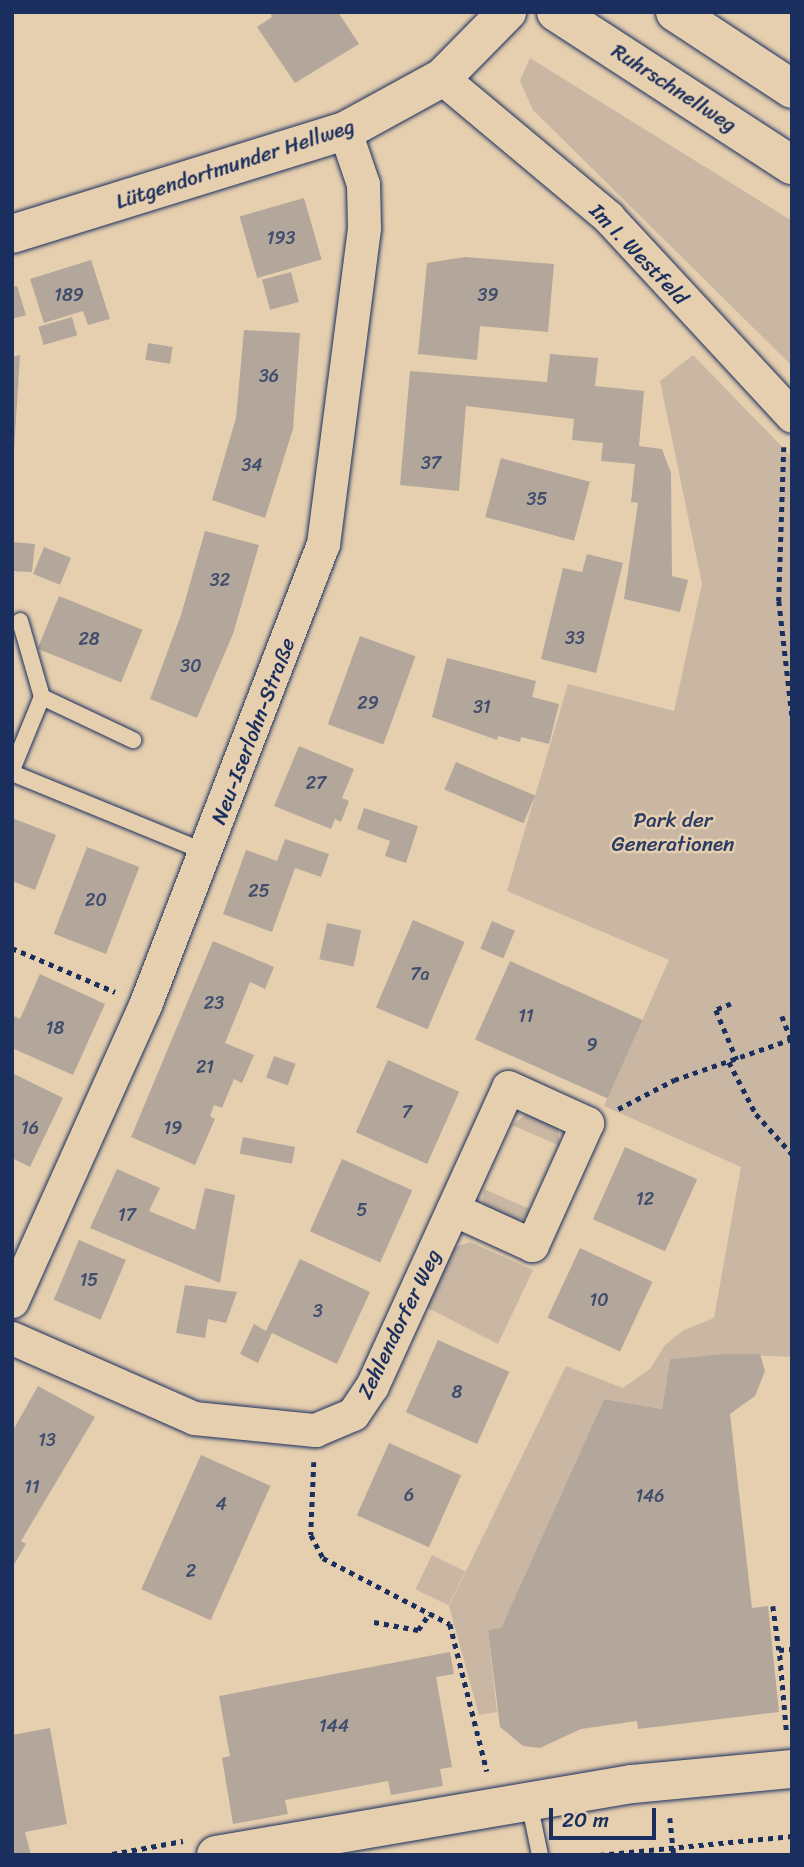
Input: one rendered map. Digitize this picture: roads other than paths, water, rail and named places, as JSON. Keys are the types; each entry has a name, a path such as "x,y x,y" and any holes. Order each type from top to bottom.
{"main road":[{"name":"Lütgendortmunder Hellweg","path":"12,234 345,131 442,78 507,12"},
{"name":"Ruhrschnellweg","path":"556,12 792,165"},
{"path":"674,12 792,89"},
{"path":"239,1852 633,1784 792,1769"}],"street":[{"name":"Im I. Westfeld","path":"442,78 608,217 788,430"},
{"name":"Neu-Iserlohn-Straße","path":"12,1301 145,1005 306,591 332,496 364,228 363,184 345,131"},
{"name":"Zehlendorfer Weg","path":"12,1338 194,1418 315,1430 353,1415 372,1386 508,1087 587,1123 532,1245 453,1209"}],"lane":[{"path":"20,621 42,697 12,772 206,852"},
{"path":"42,697 133,740"},
{"path":"529,1800 540,1855"}],"park label":[{"name":"Park der Generationen","path":"673,832"}]}
